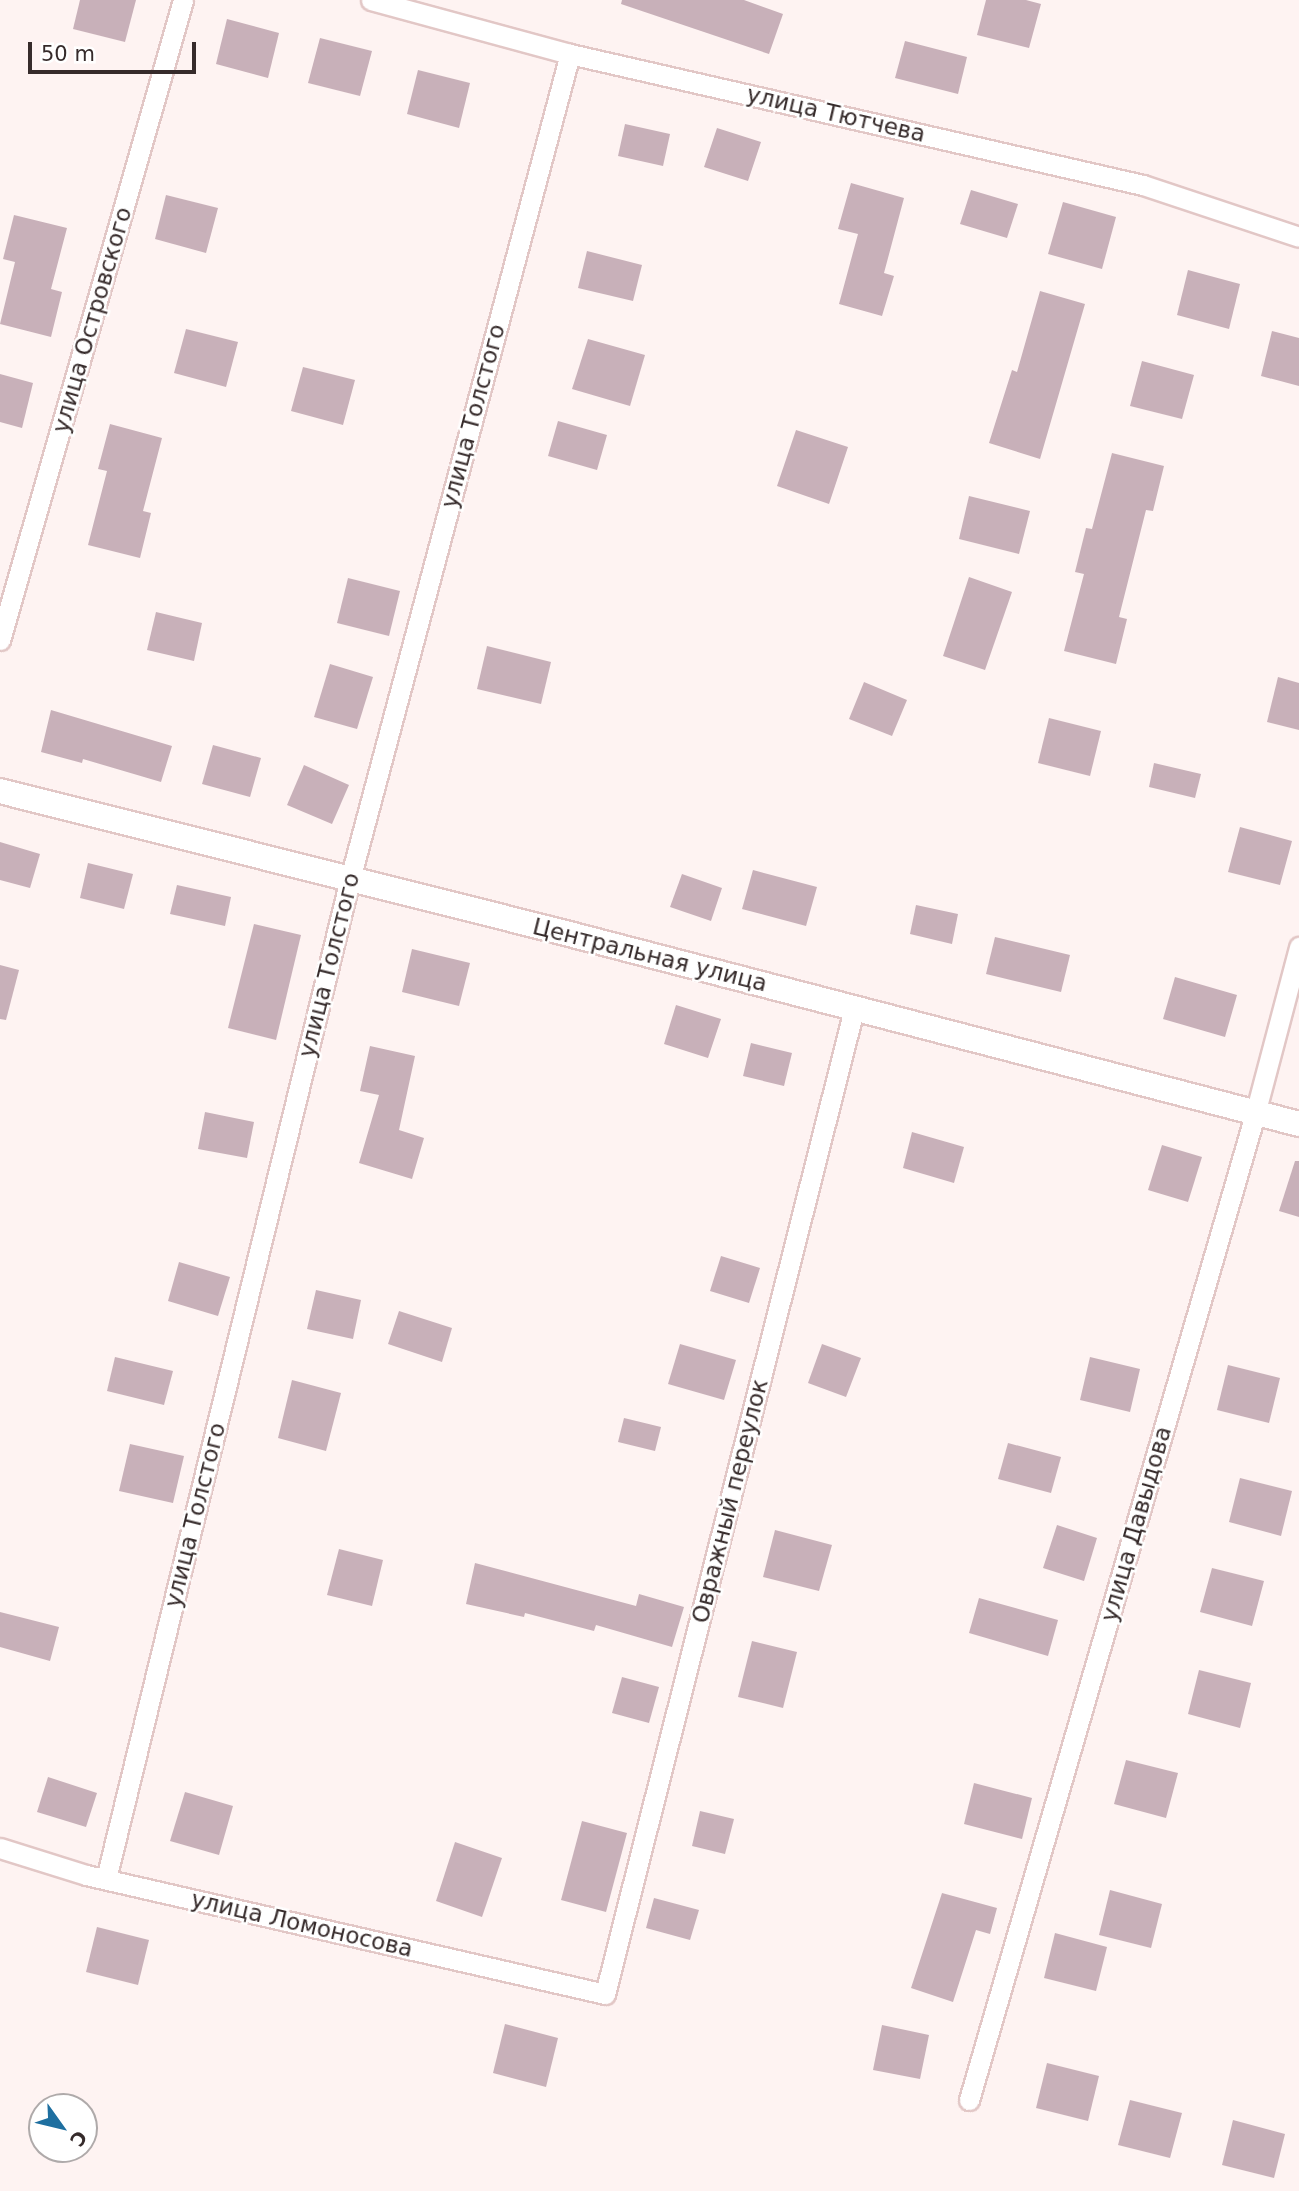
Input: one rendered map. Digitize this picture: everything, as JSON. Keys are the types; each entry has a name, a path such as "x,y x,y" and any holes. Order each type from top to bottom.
{"street":[{"name":"улица Островского","path":"0,640 183,0"},
{"name":"улица Тютчева","path":"370,0 570,54 1143,184 1299,237"},
{"name":"улица Толстого","path":"106,1879 350,879 570,54"},
{"name":"Центральная улица","path":"0,791 1299,1124"},
{"name":"улица Давыдова","path":"970,2100 1255,1114 1299,947"},
{"name":"Овражный переулок","path":"605,1994 854,1009"},
{"name":"улица Ломоносова","path":"0,1848 106,1879 605,1994"}],"building":[{"path":"80,0 136,0 125,42 73,29"},
{"path":"622,0 744,0 783,14 769,54 621,4"},
{"path":"986,0 1026,0 1041,4 1029,48 977,35"},
{"path":"227,19 279,33 268,78 216,64"},
{"path":"320,38 372,51 360,96 308,83"},
{"path":"905,41 967,57 958,94 895,78"},
{"path":"418,70 470,83 459,128 407,114"},
{"path":"625,124 670,134 663,166 618,156"},
{"path":"717,128 761,142 748,181 704,167"},
{"path":"851,183 904,198 884,273 894,276 882,316 839,304 858,234 838,229"},
{"path":"971,190 1018,204 1007,238 960,224"},
{"path":"166,195 218,208 206,253 155,239"},
{"path":"1063,202 1116,217 1102,269 1048,254"},
{"path":"14,215 67,228 51,289 62,292 51,337 0,324 15,262 3,259"},
{"path":"587,251 642,265 633,301 578,288"},
{"path":"1188,270 1240,284 1229,329 1177,315"},
{"path":"1040,291 1085,304 1040,459 989,443 1012,370 1017,372"},
{"path":"186,329 238,342 226,387 174,373"},
{"path":"1272,331 1299,338 1299,386 1261,376"},
{"path":"588,339 645,355 630,406 572,389"},
{"path":"1142,361 1194,375 1182,419 1130,406"},
{"path":"303,367 355,380 343,425 291,411"},
{"path":"0,374 33,383 22,428 0,422"},
{"path":"558,421 607,435 597,470 548,456"},
{"path":"110,424 162,438 143,511 151,513 140,558 88,545 107,471 98,469"},
{"path":"796,430 848,447 829,504 777,486"},
{"path":"1112,453 1164,466 1153,511 1146,510 1119,617 1127,619 1116,664 1064,651 1084,574 1075,572 1086,528 1092,529"},
{"path":"969,496 1030,511 1019,554 959,539"},
{"path":"969,577 1012,592 985,670 943,656"},
{"path":"348,578 400,591 389,636 337,623"},
{"path":"156,612 202,623 194,661 147,650"},
{"path":"487,646 551,662 541,704 477,689"},
{"path":"330,664 373,677 357,729 314,717"},
{"path":"1278,677 1299,683 1299,730 1267,722"},
{"path":"864,682 907,700 892,736 849,719"},
{"path":"51,710 172,746 161,782 83,759 82,763 41,752"},
{"path":"1049,718 1101,731 1090,776 1038,763"},
{"path":"213,745 261,758 250,797 202,784"},
{"path":"1154,763 1201,774 1195,798 1149,787"},
{"path":"304,765 349,785 332,824 287,805"},
{"path":"1240,827 1292,841 1280,885 1228,872"},
{"path":"0,842 40,854 30,888 0,880"},
{"path":"88,863 133,874 124,909 80,898"},
{"path":"753,870 817,887 806,926 742,909"},
{"path":"682,874 722,888 711,921 670,907"},
{"path":"177,885 231,897 225,926 170,914"},
{"path":"916,905 958,914 952,944 910,934"},
{"path":"254,924 301,935 276,1040 228,1028"},
{"path":"995,937 1070,955 1061,992 986,974"},
{"path":"412,949 470,963 459,1006 402,992"},
{"path":"0,965 19,970 6,1020 0,1019"},
{"path":"1175,977 1237,995 1225,1037 1163,1019"},
{"path":"676,1005 721,1019 708,1058 664,1044"},
{"path":"751,1043 792,1053 784,1086 743,1076"},
{"path":"370,1046 415,1056 399,1130 424,1138 412,1179 359,1163 379,1095 360,1091"},
{"path":"205,1112 254,1122 247,1158 198,1149"},
{"path":"912,1132 964,1147 954,1183 903,1168"},
{"path":"1162,1145 1202,1157 1188,1202 1148,1190"},
{"path":"1295,1161 1299,1161 1299,1217 1279,1211"},
{"path":"721,1256 760,1268 749,1303 710,1291"},
{"path":"179,1262 230,1277 218,1316 168,1301"},
{"path":"316,1290 361,1300 353,1339 307,1329"},
{"path":"399,1311 452,1328 442,1362 388,1344"},
{"path":"680,1344 736,1360 724,1400 668,1384"},
{"path":"822,1344 861,1358 846,1397 808,1383"},
{"path":"115,1357 173,1371 164,1405 107,1391"},
{"path":"1090,1357 1140,1369 1130,1412 1080,1400"},
{"path":"1228,1365 1280,1378 1269,1423 1217,1410"},
{"path":"292,1380 341,1393 326,1451 278,1438"},
{"path":"624,1418 661,1427 655,1451 618,1442"},
{"path":"1008,1443 1061,1457 1051,1493 998,1479"},
{"path":"130,1444 184,1456 173,1503 119,1491"},
{"path":"1240,1478 1292,1491 1281,1536 1229,1522"},
{"path":"1057,1525 1097,1538 1084,1581 1043,1568"},
{"path":"775,1530 832,1545 819,1591 763,1577"},
{"path":"339,1549 383,1560 372,1606 327,1595"},
{"path":"475,1563 636,1606 639,1594 684,1607 672,1647 596,1625 594,1631 525,1613 524,1617 466,1604"},
{"path":"1212,1568 1264,1581 1252,1626 1200,1612"},
{"path":"979,1598 1058,1620 1048,1656 969,1633"},
{"path":"0,1612 59,1627 50,1661 0,1647"},
{"path":"752,1641 797,1652 783,1708 738,1697"},
{"path":"1199,1670 1251,1683 1240,1728 1188,1714"},
{"path":"622,1677 659,1687 649,1723 612,1713"},
{"path":"1126,1760 1178,1773 1166,1818 1114,1804"},
{"path":"48,1777 97,1793 86,1827 37,1812"},
{"path":"974,1783 1032,1798 1022,1839 964,1824"},
{"path":"185,1792 233,1806 219,1855 170,1841"},
{"path":"700,1811 734,1819 725,1854 692,1846"},
{"path":"582,1821 627,1833 606,1912 561,1900"},
{"path":"455,1842 502,1858 482,1917 436,1901"},
{"path":"1110,1890 1162,1904 1151,1948 1099,1935"},
{"path":"942,1893 997,1908 990,1934 976,1930 953,2002 911,1988"},
{"path":"654,1898 699,1910 690,1940 646,1928"},
{"path":"97,1927 149,1940 138,1985 86,1972"},
{"path":"1055,1933 1107,1947 1096,1991 1044,1978"},
{"path":"505,2024 558,2038 546,2087 493,2073"},
{"path":"882,2025 929,2035 920,2079 873,2070"},
{"path":"1047,2063 1099,2076 1088,2121 1036,2108"},
{"path":"1130,2100 1182,2113 1170,2158 1118,2145"},
{"path":"1233,2120 1285,2134 1274,2178 1222,2165"}]}
